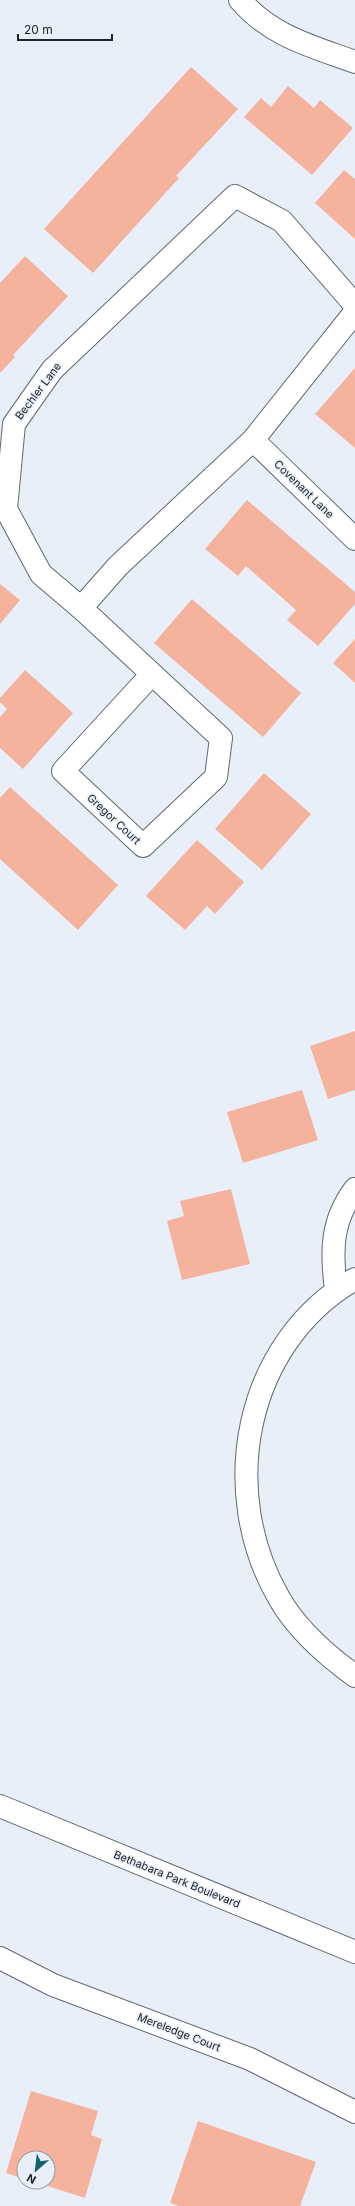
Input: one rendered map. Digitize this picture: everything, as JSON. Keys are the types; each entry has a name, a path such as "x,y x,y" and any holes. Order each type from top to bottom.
{"street":[{"path":"240,0 252,14 276,32 355,62"},
{"name":"Bechler Lane","path":"81,608 41,574 6,509 14,424 52,370 235,196 282,221 355,305"},
{"path":"81,608 118,566 253,440 355,312"},
{"name":"Covenant Lane","path":"253,440 355,539"},
{"name":"Gregor Court","path":"81,608 221,738 216,777 143,846 63,771 152,674"},
{"path":"336,1290 332,1258 335,1229 346,1201 355,1189"},
{"path":"355,1279 336,1290 305,1319 275,1363 259,1396 248,1438 245,1479 249,1521 260,1559 279,1599 304,1632 334,1661 355,1676"},
{"name":"Bethabara Park Boulevard","path":"0,1806 355,1952"},
{"name":"Mereledge Court","path":"0,1958 53,1985 250,2059 355,2112"}],"building":[{"path":"191,67 238,109 176,176 179,178 93,273 44,229"},
{"path":"288,86 314,108 320,100 353,128 312,175 244,117 261,98 271,107"},
{"path":"344,170 355,179 355,239 315,203"},
{"path":"25,256 68,296 13,355 15,357 0,373 0,283"},
{"path":"355,368 355,448 315,414"},
{"path":"247,500 355,592 355,604 318,646 287,620 296,610 246,566 238,576 205,549"},
{"path":"0,584 20,600 0,624"},
{"path":"192,599 301,693 263,737 154,643"},
{"path":"355,639 355,683 333,663"},
{"path":"25,670 73,713 23,769 0,748 0,717 7,709 0,702 0,698"},
{"path":"264,773 311,814 262,870 215,829"},
{"path":"10,787 118,885 78,930 0,859 0,798"},
{"path":"197,840 244,882 215,914 207,906 185,930 146,896"},
{"path":"355,1031 355,1090 328,1099 310,1046"},
{"path":"302,1090 318,1140 243,1163 227,1112"},
{"path":"231,1189 250,1264 182,1280 167,1221 184,1216 180,1201"},
{"path":"31,2091 98,2111 91,2135 102,2139 85,2198 56,2189 56,2150 16,2150 16,2176 6,2173"},
{"path":"198,2121 316,2162 300,2206 179,2206 170,2203"}]}
